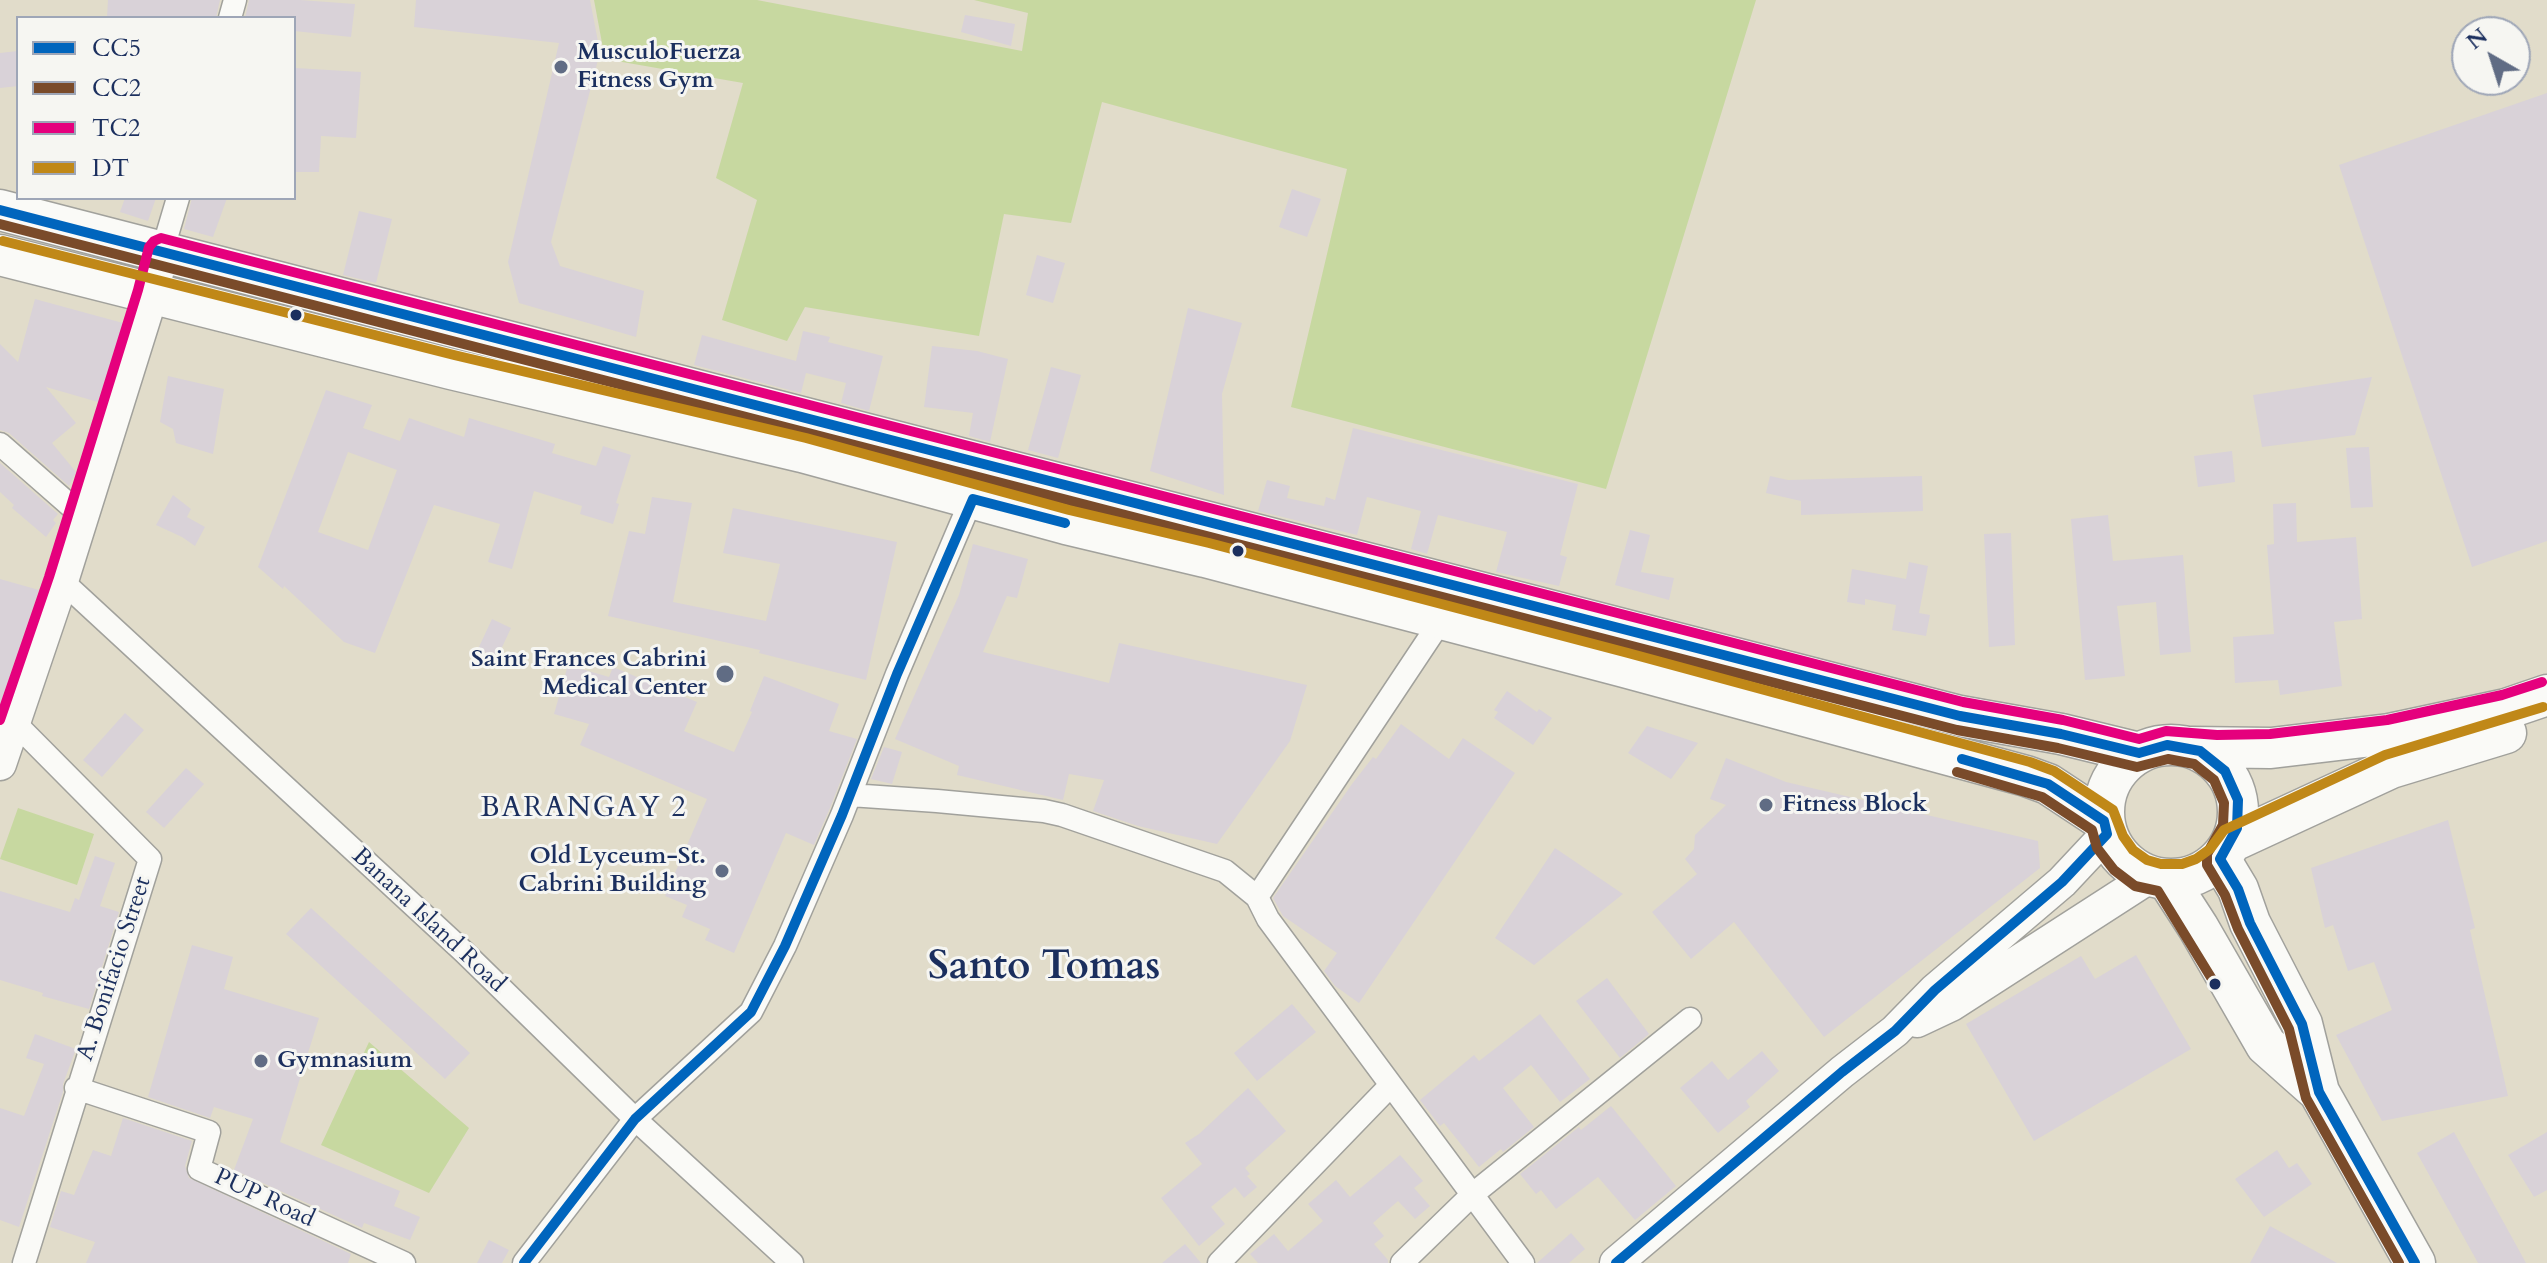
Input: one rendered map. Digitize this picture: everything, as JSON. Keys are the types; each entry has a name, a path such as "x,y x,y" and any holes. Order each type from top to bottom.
{"highway":[{"path":"0,210 162,252 978,481 1442,619 2026,776 2048,784 2106,828"},
{"path":"0,255 451,369 802,452 978,481 1946,713 2061,734 2139,753"},
{"path":"2319,1092 2266,1045 2198,927 2159,878 2123,860 2106,828 2104,803 2111,782 2123,765 2139,753 2167,745 2271,748 2389,734 2506,709 2547,695"},
{"path":"2159,878 2195,875 2225,850 2391,768 2547,720"},
{"path":"2191,747 2217,762 2235,790 2239,816 2225,850 2250,923 2302,1024 2319,1092 2415,1263"}],"main road":[{"path":"0,764 62,581 152,294 162,252"},
{"path":"1616,1263 1895,1031 1935,990 2062,882 2106,828"},
{"path":"1895,1031 1951,1005 2159,878"}],"street":[{"path":"162,252 177,200"},
{"path":"0,444 81,515"},
{"path":"524,1263 635,1119 751,1012 785,946 850,795 978,481"},
{"name":"Banana Island Road","path":"62,581 464,952 635,1119 792,1263"},
{"path":"1257,897 1442,619"},
{"name":"A. Bonifacio Street","path":"14,722 150,859 76,1088 24,1263"},
{"path":"850,795 1044,811 1225,871 1257,897 1268,919 1523,1263"},
{"path":"1402,1263 1473,1194 1690,1019"},
{"path":"1219,1263 1391,1085"},
{"name":"PUP Road","path":"76,1088 209,1132 199,1169 404,1263"}],"green space":[{"path":"594,0 757,0 1022,51 1028,13 974,0 1756,0 1606,489 1291,407 1347,169 1102,102 1071,223 1004,214 979,336 805,307 787,341 722,320 757,200 716,178 743,83 605,59"},
{"path":"18,808 94,834 77,885 0,859"},
{"path":"369,1042 469,1128 429,1193 321,1145"}],"building":[{"path":"108,0 220,0 216,16 107,16"},
{"path":"249,0 355,4 351,37 296,31 296,16 245,16"},
{"path":"416,0 590,0 600,52 551,242 560,266 644,291 636,337 519,303 508,262 559,43 414,27"},
{"path":"965,15 1015,24 1011,46 961,32"},
{"path":"16,51 16,86 0,88 0,53"},
{"path":"296,68 361,72 356,138 321,136 319,172 296,172"},
{"path":"2547,93 2547,541 2472,567 2339,165"},
{"path":"1292,189 1321,199 1307,237 1279,227"},
{"path":"124,200 155,200 148,221 120,212"},
{"path":"191,200 226,200 213,237 184,229"},
{"path":"359,211 392,219 376,283 343,275"},
{"path":"1037,255 1065,263 1053,303 1026,295"},
{"path":"35,299 123,323 98,402 46,387 76,423 52,443 76,472 69,486 9,433 0,430 0,344 18,362"},
{"path":"1188,308 1242,323 1222,394 1224,495 1150,471"},
{"path":"803,331 830,337 828,342 883,356 869,411 841,403 846,383 806,373 801,393 694,365 702,335 796,361"},
{"path":"932,346 977,351 1008,359 990,442 969,436 973,413 924,407"},
{"path":"1051,367 1081,375 1058,458 1028,450"},
{"path":"168,376 224,389 213,454 176,443 173,429 160,422"},
{"path":"2372,377 2355,435 2262,447 2253,395"},
{"path":"326,390 372,405 363,428 400,441 409,418 464,437 469,418 555,444 552,453 596,466 603,446 631,455 613,524 580,514 582,506 534,491 512,569 488,562 500,524 434,505 375,653 344,642 284,586 283,589 258,567","holes":["348,452 397,470 368,550 318,532"]},
{"path":"1353,428 1578,484 1560,555 1567,557 1559,586 1496,572 1507,532 1438,515 1427,554 1411,549 1421,511 1367,497 1357,535 1258,511 1267,480 1290,486 1287,498 1324,506 1326,497 1335,500"},
{"path":"2369,447 2373,507 2351,508 2346,448"},
{"path":"2232,451 2235,482 2198,487 2194,456"},
{"path":"0,463 58,514 46,537 12,508 14,505 0,492"},
{"path":"1770,476 1788,480 1922,476 1923,511 1801,515 1801,501 1766,493"},
{"path":"173,495 191,509 187,517 205,527 195,546 156,525"},
{"path":"652,497 692,503 673,602 766,621 780,564 723,553 733,508 897,542 866,680 759,653 760,650 608,616 629,531 645,534"},
{"path":"2296,503 2297,542 2356,537 2362,619 2334,622 2342,686 2280,695 2278,680 2235,683 2233,637 2274,634 2267,545 2274,544 2273,504"},
{"path":"2108,515 2113,561 2183,555 2191,652 2160,655 2156,602 2117,606 2125,676 2085,680 2071,519"},
{"path":"1630,530 1650,535 1641,572 1674,578 1669,600 1615,585"},
{"path":"2011,533 2015,645 1989,647 1984,534"},
{"path":"973,544 1028,559 1017,598 1007,596 983,652 1109,683 1119,643 1307,685 1290,741 1217,844 1138,826 1093,811 1104,780 1069,774 1063,800 957,775 959,766 895,739 959,595"},
{"path":"1909,562 1928,566 1919,613 1930,615 1926,636 1892,630 1896,605 1865,599 1865,605 1847,602 1852,569 1906,579"},
{"path":"0,579 39,590 0,705"},
{"path":"492,619 511,628 497,658 478,649"},
{"path":"568,665 609,677 613,667 697,702 684,731 734,752 764,676 839,704 829,731 857,739 830,808 814,845 786,833 734,953 705,940 710,929 682,917 687,905 665,896 707,799 580,745 589,724 554,714"},
{"path":"1507,691 1537,712 1539,709 1552,718 1533,745 1494,718 1498,712 1494,710"},
{"path":"125,713 144,730 102,777 83,760"},
{"path":"1401,724 1449,759 1463,738 1515,773 1359,1003 1335,986 1324,971 1337,953 1283,916 1273,898 1352,784 1373,757 1376,759"},
{"path":"1647,726 1698,743 1671,779 1628,753"},
{"path":"884,747 902,752 892,784 871,779"},
{"path":"1726,758 1786,782 2038,841 2040,868 1824,1037 1734,922 1691,959 1652,912 1697,874 1685,859 1694,849 1695,835 1726,805 1710,799"},
{"path":"186,768 204,784 164,828 146,812"},
{"path":"2448,820 2475,928 2470,930 2508,1096 2382,1121 2336,1035 2392,1010 2374,962 2348,971 2333,925 2325,928 2311,868"},
{"path":"1555,848 1623,894 1534,965 1495,938"},
{"path":"95,856 115,863 100,906 119,912 89,1009 0,980 0,891 70,912 75,898 79,900"},
{"path":"311,908 470,1053 445,1079 286,934"},
{"path":"192,945 233,957 224,989 319,1018 280,1142 400,1191 394,1206 420,1217 410,1240 364,1223 362,1228 234,1170 253,1119 214,1107 210,1118 148,1097"},
{"path":"2136,955 2191,1049 2034,1141 1966,1024 2081,956 2095,979"},
{"path":"1607,978 1649,1034 1620,1058 1576,1001"},
{"path":"1292,1004 1316,1032 1257,1081 1234,1053"},
{"path":"1540,1014 1590,1079 1560,1102 1531,1065 1503,1088 1534,1127 1479,1167 1444,1123 1440,1126 1420,1100 1474,1055 1479,1061"},
{"path":"35,1034 76,1049 19,1227 0,1220 0,1108 24,1116 44,1064 26,1058"},
{"path":"1762,1051 1779,1071 1746,1101 1750,1107 1718,1133 1680,1088 1712,1061 1728,1080"},
{"path":"1248,1088 1286,1131 1245,1168 1250,1174 1247,1176 1257,1187 1244,1198 1235,1187 1211,1207 1225,1224 1199,1246 1161,1198 1202,1164 1185,1143 1199,1134"},
{"path":"1611,1106 1676,1186 1635,1220 1598,1177 1556,1209 1541,1190 1536,1194 1520,1174"},
{"path":"123,1118 192,1141 185,1166 189,1178 351,1254 348,1263 86,1263 95,1242 50,1227 61,1191 74,1195 93,1150 111,1156"},
{"path":"2454,1132 2526,1263 2478,1263 2417,1153"},
{"path":"2547,1132 2547,1190 2534,1197 2508,1155"},
{"path":"2277,1150 2289,1168 2297,1163 2312,1184 2264,1217 2235,1179"},
{"path":"1400,1155 1423,1181 1414,1188 1430,1206 1415,1219 1398,1201 1373,1223 1384,1236 1374,1244 1388,1263 1258,1263 1250,1254 1274,1234 1288,1251 1323,1221 1308,1204 1336,1180 1350,1197"},
{"path":"2270,1226 2337,1263 2250,1263"},
{"path":"1571,1233 1585,1249 1569,1263 1537,1263"},
{"path":"489,1240 509,1250 502,1263 477,1263"},
{"path":"1185,1244 1201,1263 1162,1263"}],"transit line":[{"name":"CC5","path":"0,210 1960,716 2061,734 2139,753 2167,745 2200,751 2225,771 2238,800 2237,828 2220,859 2238,889 2250,923 2302,1024 2319,1092 2415,1263"},
{"name":"CC2","path":"0,224 1957,730 2058,748 2137,767 2168,759 2194,764 2214,780 2224,803 2223,825 2207,854 2207,865 2225,895 2238,929 2289,1029 2306,1098 2399,1263"},
{"name":"TC2","path":"0,720 49,577 149,247 161,238 1963,702 2063,720 2139,739 2166,731 2217,735 2270,734 2387,720 2502,695 2542,682"},
{"name":"DT","path":"3,241 454,355 806,438 1069,510 1209,543 1628,653 2030,762 2054,771 2113,810 2123,836 2133,850 2147,860 2161,864 2182,864 2196,859 2210,849 2224,830 2385,755 2543,707"},
{"name":"CC5","path":"524,1263 635,1119 751,1012 785,946 842,815 897,674 973,499 1065,523"},
{"name":"CC5","path":"1616,1263 1895,1031 1935,990 2062,882 2107,834 2104,821 2048,784 1962,759"},
{"name":"CC2","path":"1957,772 2042,797 2092,830 2097,848 2114,870 2135,886 2158,891 2215,984"}],"place":[{"name":"MusculoFuerza Fitness Gym","path":"561,67"},
{"name":"Saint Frances Cabrini Medical Center","path":"725,674"},
{"name":"Fitness Block","path":"1766,805"},
{"name":"Old Lyceum-St. Cabrini Building","path":"722,871"},
{"name":"Gymnasium","path":"261,1061"}],"district":[{"name":"BARANGAY 2","path":"584,810"},
{"name":"Santo Tomas","path":"1044,969"}]}
